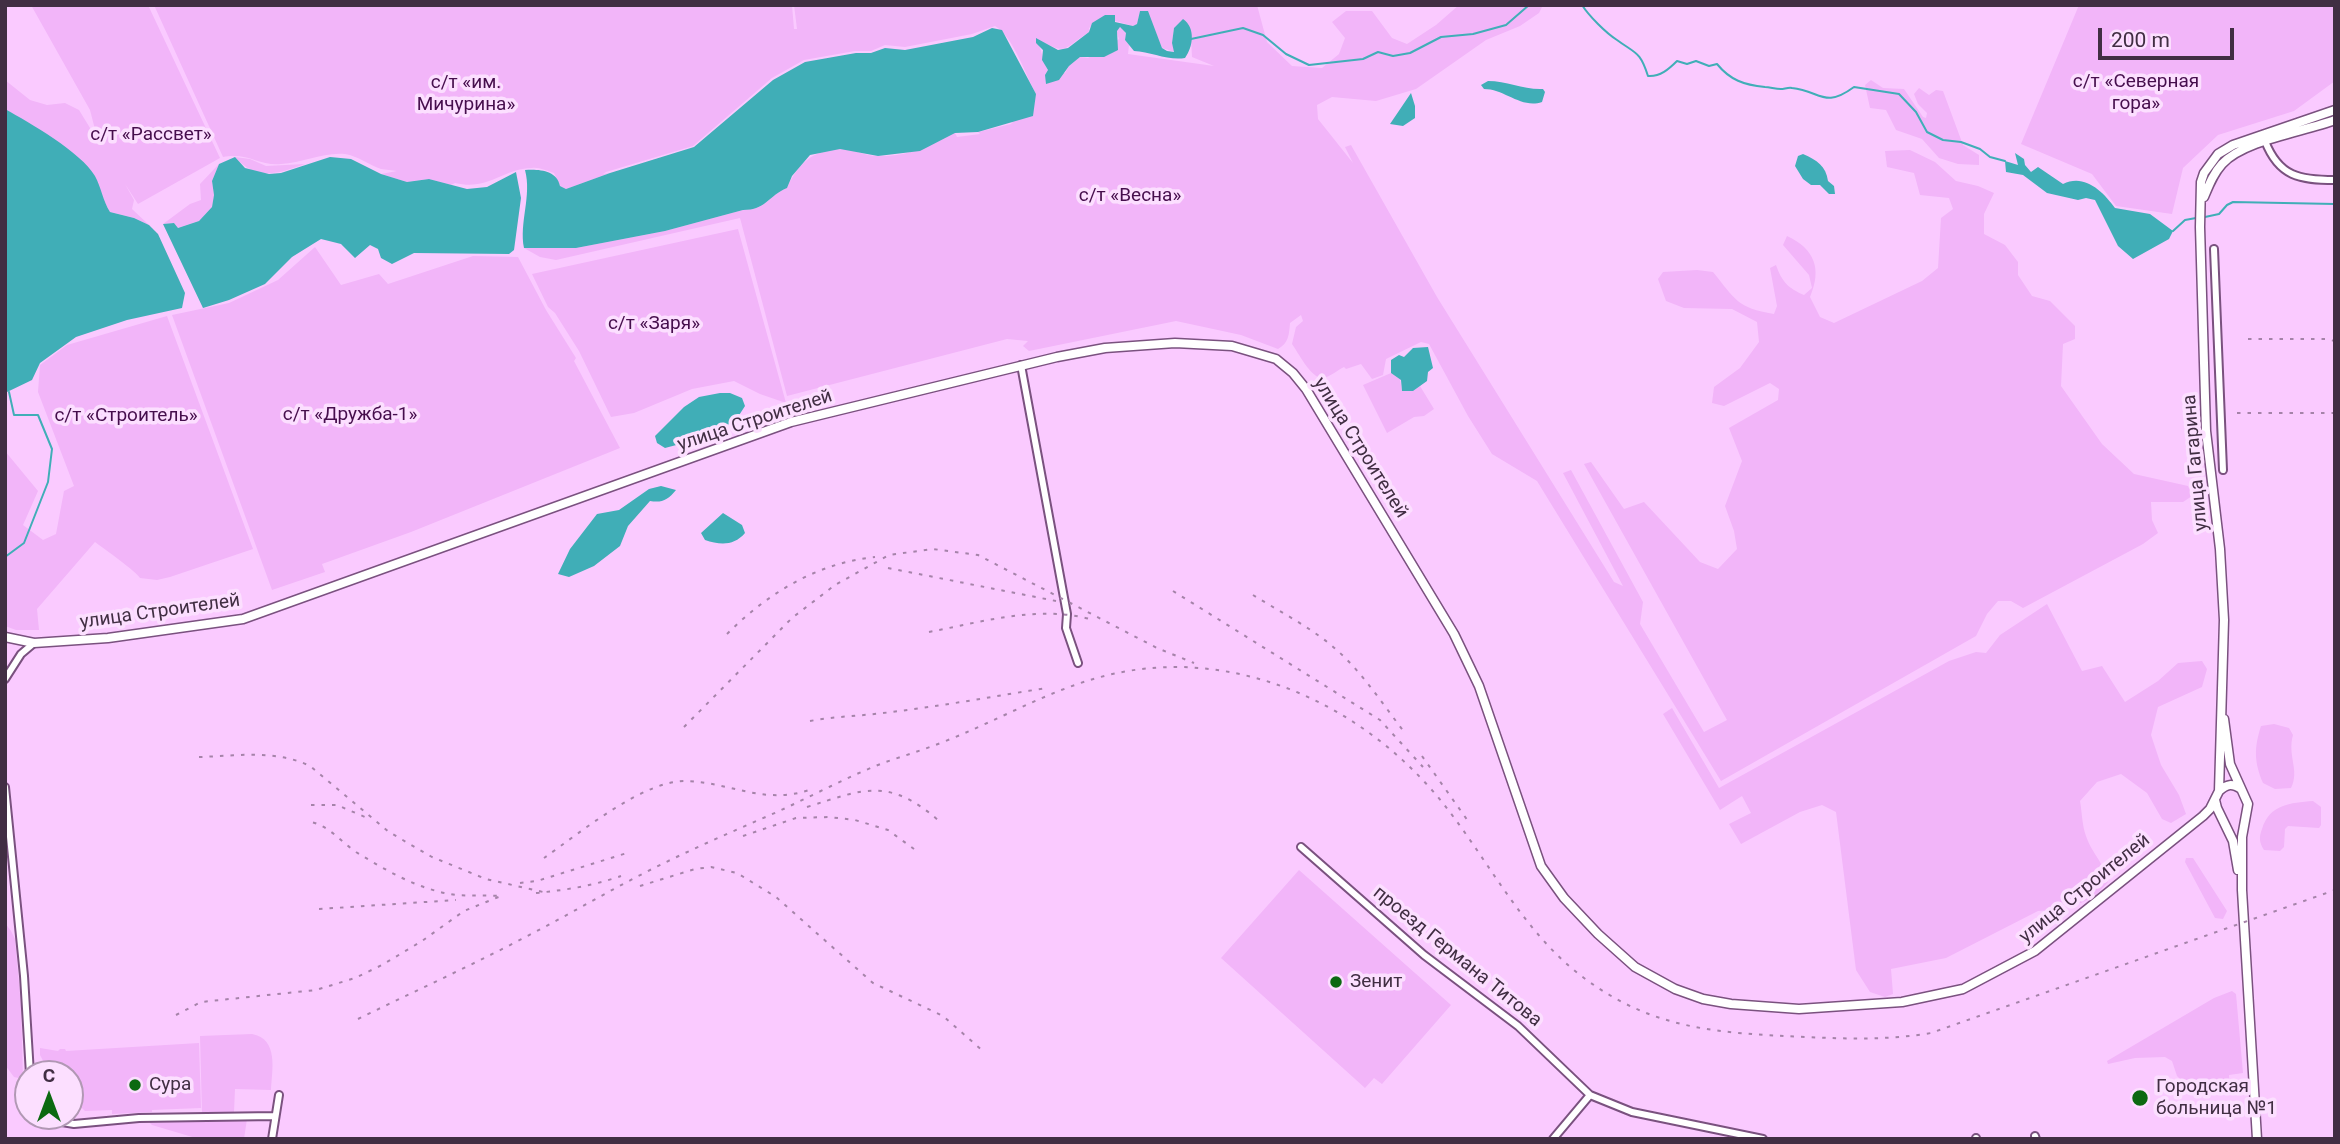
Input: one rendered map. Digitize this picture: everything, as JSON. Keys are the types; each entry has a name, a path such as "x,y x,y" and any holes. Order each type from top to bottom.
{"main road":[{"name":"улица Гагарина","path":"2221,695 2224,620 2220,549 2206,431 2201,182 2204,173 2218,154 2233,145 2335,110"},
{"path":"2201,204 2214,175 2224,162 2239,150 2335,120"},
{"name":"улица Строителей","path":"5,637 34,643 108,638 243,618 791,422 1021,365 1105,348 1175,343 1233,346 1276,359 1293,373 1325,420 1454,634 1479,686 1541,866 1564,898 1598,934 1635,967 1675,989 1703,999 1731,1004 1799,1009 1902,1002 1964,989 2035,951 2203,816 2217,795"},
{"path":"2221,695 2230,764 2248,804 2242,837 2242,890 2258,1139"},
{"path":"2221,695 2217,795 2223,820 2233,841 2242,890"},
{"path":"2217,795 2226,785 2241,789"},
{"path":"2203,816 2239,823 2246,820"}],"street":[{"path":"2266,141 2273,157 2291,175 2315,180 2335,180"},
{"path":"2214,249 2223,470"},
{"path":"1021,365 1066,608 1066,628 1078,663"},
{"path":"5,678 21,654 34,643"},
{"path":"5,787 24,976 29,1060"},
{"name":"проезд Германа Титова","path":"1301,847 1424,955 1518,1027 1590,1095"},
{"path":"272,1139 279,1095"},
{"path":"1553,1139 1590,1095 1632,1112 1763,1139"},
{"path":"84,1123 139,1118 275,1116"}],"green space":[{"name":"с/т «Рассвет»","path":"31,5 148,5 220,158 138,204 125,184 134,200 132,209 149,225 110,212 95,176 39,130 5,109 5,80 30,100 47,105 65,103 79,110 98,141 90,110"},
{"path":"154,5 792,5 794,29 797,29 794,5 1257,5 1267,42 1292,66 1322,68 1339,54 1345,38 1332,22 1346,11 1372,11 1392,38 1407,44 1436,25 1459,5 1543,5 1539,13 1520,26 1486,40 1416,89 1376,101 1332,97 1317,105 1318,119 1353,163 1345,147 1351,145 1437,297 1614,582 1623,586 1563,473 1571,470 1643,602 1640,624 1704,732 1727,720 1584,464 1591,462 1624,509 1644,502 1700,562 1718,569 1737,549 1725,506 1742,461 1729,428 1778,400 1779,389 1770,383 1724,406 1712,403 1714,387 1740,368 1759,342 1757,322 1732,309 1684,308 1666,301 1658,279 1663,272 1713,272 1738,301 1752,309 1774,314 1777,306 1770,268 1776,265 1786,284 1804,295 1812,288 1809,275 1783,245 1787,236 1804,247 1814,261 1814,287 1810,297 1820,317 1834,323 1922,281 1938,268 1941,218 1953,209 1949,198 1920,195 1914,173 1887,167 1885,151 1910,150 1935,162 1956,181 1994,193 1984,214 1984,234 2005,245 2018,262 2018,275 2032,296 2050,301 2075,326 2075,339 2063,344 2061,386 2102,444 2134,474 2188,486 2192,496 2183,502 2151,502 2152,520 2158,533 2143,544 2023,608 2011,601 1998,601 1987,614 1976,636 1721,781 1537,481 1492,454 1429,344 1421,342 1386,359 1383,375 1372,379 1361,364 1346,369 1344,367 1323,378 1310,370 1292,344 1296,327 1303,321 1301,315 1290,323 1286,341 1278,349 1241,335 1176,321 1029,351 1023,346 1028,341 1007,339 787,396 740,218 556,260 540,257 524,248 576,248 665,231 757,208 787,188 801,165 821,152 840,149 873,156 899,155 955,133 957,137 980,134 978,132 1011,124 1036,94 1008,38 995,26 972,34 905,47 885,45 871,51 855,51 804,60 772,78 693,146 606,172 603,174 610,173 566,189 560,186 554,173 537,168 521,169 477,184 451,185 429,179 407,182 381,174 397,171 381,169 345,154 281,164 240,156 223,157","holes":["1140,11 1147,11 1162,48 1175,52 1172,43 1174,28 1179,24 1191,39 1192,57 1214,66 1128,54 1126,33 1120,27 1116,30 1119,39 1088,58 1080,57 1065,73 1048,70 1036,38 1059,49 1064,48 1089,32 1089,28 1105,15 1114,15 1115,21 1133,26 1137,24"]},
{"name":"с/т «Северная гора»","path":"2079,5 2335,5 2335,81 2294,111 2218,135 2183,168 2172,214 2116,206 2092,174 2021,144"},
{"path":"1871,80 1883,88 1904,89 1926,118 1927,113 1918,104 1914,94 1919,88 1929,95 1936,90 1943,91 1963,145 1979,155 1979,165 1958,164 1939,158 1922,139 1896,130 1886,110 1870,108 1865,85"},
{"path":"235,157 250,159 266,166 305,164 277,173 268,173 251,170"},
{"path":"219,164 212,181 212,207 199,221 178,228 174,223 163,224 190,204 201,200 200,184"},
{"name":"с/т «Заря»","path":"738,229 786,403 734,381 692,389 634,413 611,417 579,351 555,313 548,307 532,274"},
{"name":"с/т «Дружба-1»","path":"315,247 341,285 379,274 388,284 473,256 518,257 546,310 576,358 574,361 620,448 411,532 322,564 325,572 272,590 172,315 229,303 278,280"},
{"name":"с/т «Строитель»","path":"167,316 253,549 157,580 140,578 95,542 37,609 39,630 16,630 5,626 5,451 38,491 23,525 43,540 56,534 64,491 74,486 38,392 40,365 67,345"},
{"path":"1391,373 1400,379 1402,391 1413,391 1420,386 1434,409 1387,433 1363,385"},
{"path":"2047,604 2082,671 2102,666 2125,702 2158,681 2178,663 2202,661 2207,669 2202,687 2158,707 2151,735 2161,765 2179,795 2186,814 2171,823 2162,819 2147,793 2121,774 2097,782 2080,801 2086,836 2108,882 2096,895 2081,903 2068,903 2053,910 2038,911 1946,958 1891,969 1893,994 1885,997 1870,992 1856,970 1836,812 1822,805 1800,812 1741,844 1729,824 1751,813 1742,796 1720,810 1663,714 1672,708 1719,788 1949,661 1976,652 1986,653 2000,635"},
{"path":"2274,724 2289,728 2293,735 2291,750 2294,775 2291,788 2275,789 2263,783 2258,768 2256,748 2261,726"},
{"path":"2313,801 2321,807 2319,828 2288,826 2285,829 2284,847 2280,851 2264,850 2260,835 2270,814 2282,806"},
{"path":"2186,858 2193,858 2227,911 2223,919 2215,918 2185,862"},
{"name":"Зенит","path":"1299,870 1451,1005 1382,1084 1374,1078 1365,1088 1221,958"},
{"path":"5,923 15,939 22,1060 14,1060 14,1077 5,1065"},
{"path":"2232,991 2236,994 2243,1073 2229,1075 2230,1095 2213,1086 2183,1082 2177,1076 2172,1061 2165,1057 2135,1058 2108,1064 2107,1061 2214,998"},
{"path":"252,1034 261,1037 270,1049 273,1065 271,1090 235,1089 234,1112 202,1113 200,1036"},
{"name":"Сура","path":"199,1043 201,1108 112,1114 112,1110 85,1111 84,1060 43,1060 40,1055 40,1048 66,1051"},
{"path":"247,1119 244,1139 199,1139 149,1122"}],"shaded area":[{"path":"1140,11 1148,11 1162,48 1167,51 1174,52 1174,28 1183,19 1187,23 1192,38 1185,58 1134,51 1125,40 1126,33 1120,27 1117,31 1118,50 1104,57 1080,57 1059,80 1046,84 1045,75 1048,70 1042,60 1043,50 1036,43 1036,38 1058,50 1068,48 1089,32 1092,23 1105,15 1115,15 1115,22 1133,26 1137,24"},
{"path":"992,28 1002,30 1036,94 1033,116 978,132 955,133 920,151 878,156 840,149 810,155 792,176 787,188 757,208 665,231 576,248 524,248 527,190 525,170 541,170 551,174 560,186 566,189 694,147 773,80 805,62 871,53 885,48 905,50 973,37"},
{"path":"1488,81 1543,89 1545,92 1542,102 1527,103 1484,89 1481,85"},
{"path":"1411,93 1415,118 1403,126 1390,124"},
{"path":"5,109 79,157 95,176 110,212 134,218 149,225 158,234 185,293 182,308 127,320 76,337 40,363 32,380 5,393"},
{"path":"2015,153 2024,159 2031,172 2038,167 2063,184 2071,181 2086,182 2099,190 2115,208 2150,214 2173,231 2169,239 2133,259 2118,246 2095,200 2078,200 2047,193 2023,175 2006,172 2005,161 2018,165"},
{"path":"1803,154 1823,167 1828,181 1834,186 1835,194 1829,194 1820,185 1811,185 1803,179 1795,166 1798,156"},
{"path":"235,157 245,168 269,174 281,173 330,157 351,159 381,174 407,182 429,179 467,189 487,187 516,172 521,198 514,250 509,254 414,253 392,264 381,258 378,249 370,245 355,258 341,244 321,239 292,257 265,284 203,308 163,224 174,223 178,228 199,221 212,207 212,181 219,164"},
{"path":"1428,347 1433,368 1428,372 1427,381 1413,391 1402,391 1401,380 1391,373 1391,360 1399,355 1404,357 1413,348"},
{"path":"730,393 742,398 745,406 734,423 714,428 699,439 665,448 657,443 655,436 684,407 699,397"},
{"path":"661,486 676,490 664,500 650,501 628,526 620,546 594,566 569,577 558,574 570,549 597,514 619,510 649,489"},
{"path":"723,513 742,525 745,533 726,543 705,540 701,533"}],"waterway":[{"path":"1191,39 1243,28 1263,35 1286,54 1309,65 1363,59 1378,52 1393,56 1410,53 1441,37 1473,34 1506,25 1529,5"},
{"path":"1582,5 1603,29 1637,54 1648,76 1660,74 1677,61 1687,64 1696,61 1709,66 1717,64 1732,78 1744,83 1779,89 1791,88 1829,98 1854,87 1899,94 1916,112 1927,132 1943,140 1961,142 1980,149 1990,157 2005,161"},
{"path":"2205,217 2219,214 2233,202 2335,204"},
{"path":"2173,231 2185,220 2196,218"},
{"path":"5,557 24,543 48,482 52,449 38,415 14,415 9,392"}],"railway":[{"path":"2248,339 2335,341"},
{"path":"2237,413 2335,413"},
{"path":"684,727 792,618 835,585 889,555 933,549 978,555 1157,648 1194,663"},
{"path":"727,634 759,606 795,582 833,566 875,557"},
{"path":"888,568 1056,601"},
{"path":"1173,591 1380,720 1423,767"},
{"path":"1253,595 1339,652 1366,681 1405,733"},
{"path":"929,632 1030,614 1070,615 1090,619"},
{"path":"358,1019 513,943 654,868 856,774 943,742 1057,692 1114,674 1146,669 1180,667 1220,670 1258,679 1296,692 1364,729 1424,781 1465,832 1527,921 1563,961 1610,996 1663,1019 1690,1026 1745,1034 1838,1038 1884,1038 1931,1033 2335,890"},
{"path":"810,721 911,710 1047,688"},
{"path":"199,757 269,755 310,766 389,832 432,857 486,879 543,892"},
{"path":"1422,756 1468,821"},
{"path":"544,858 613,809 652,789 671,783 688,781 778,795 809,790"},
{"path":"807,807 860,792 890,792 920,806 938,820"},
{"path":"311,805 337,805 365,817"},
{"path":"743,836 796,818 829,817 855,820 888,830 914,849"},
{"path":"176,1015 201,1002 316,990 355,978 422,941 464,911 501,896 456,895 416,884 368,859 329,830 311,822"},
{"path":"520,883 537,881 627,853"},
{"path":"640,886 695,869 711,867 737,873 776,897 873,983 943,1016 984,1052"},
{"path":"536,893 579,887 621,876"},
{"path":"319,909 456,900"}],"place":[{"name":"Зенит","path":"1336,982"},
{"name":"Сура","path":"135,1085"},
{"name":"Городская больница №1","path":"2140,1098"}],"park label":[{"name":"с/т «им. Мичурина»","path":"466,94"},
{"name":"с/т «Весна»","path":"1130,196"}]}
